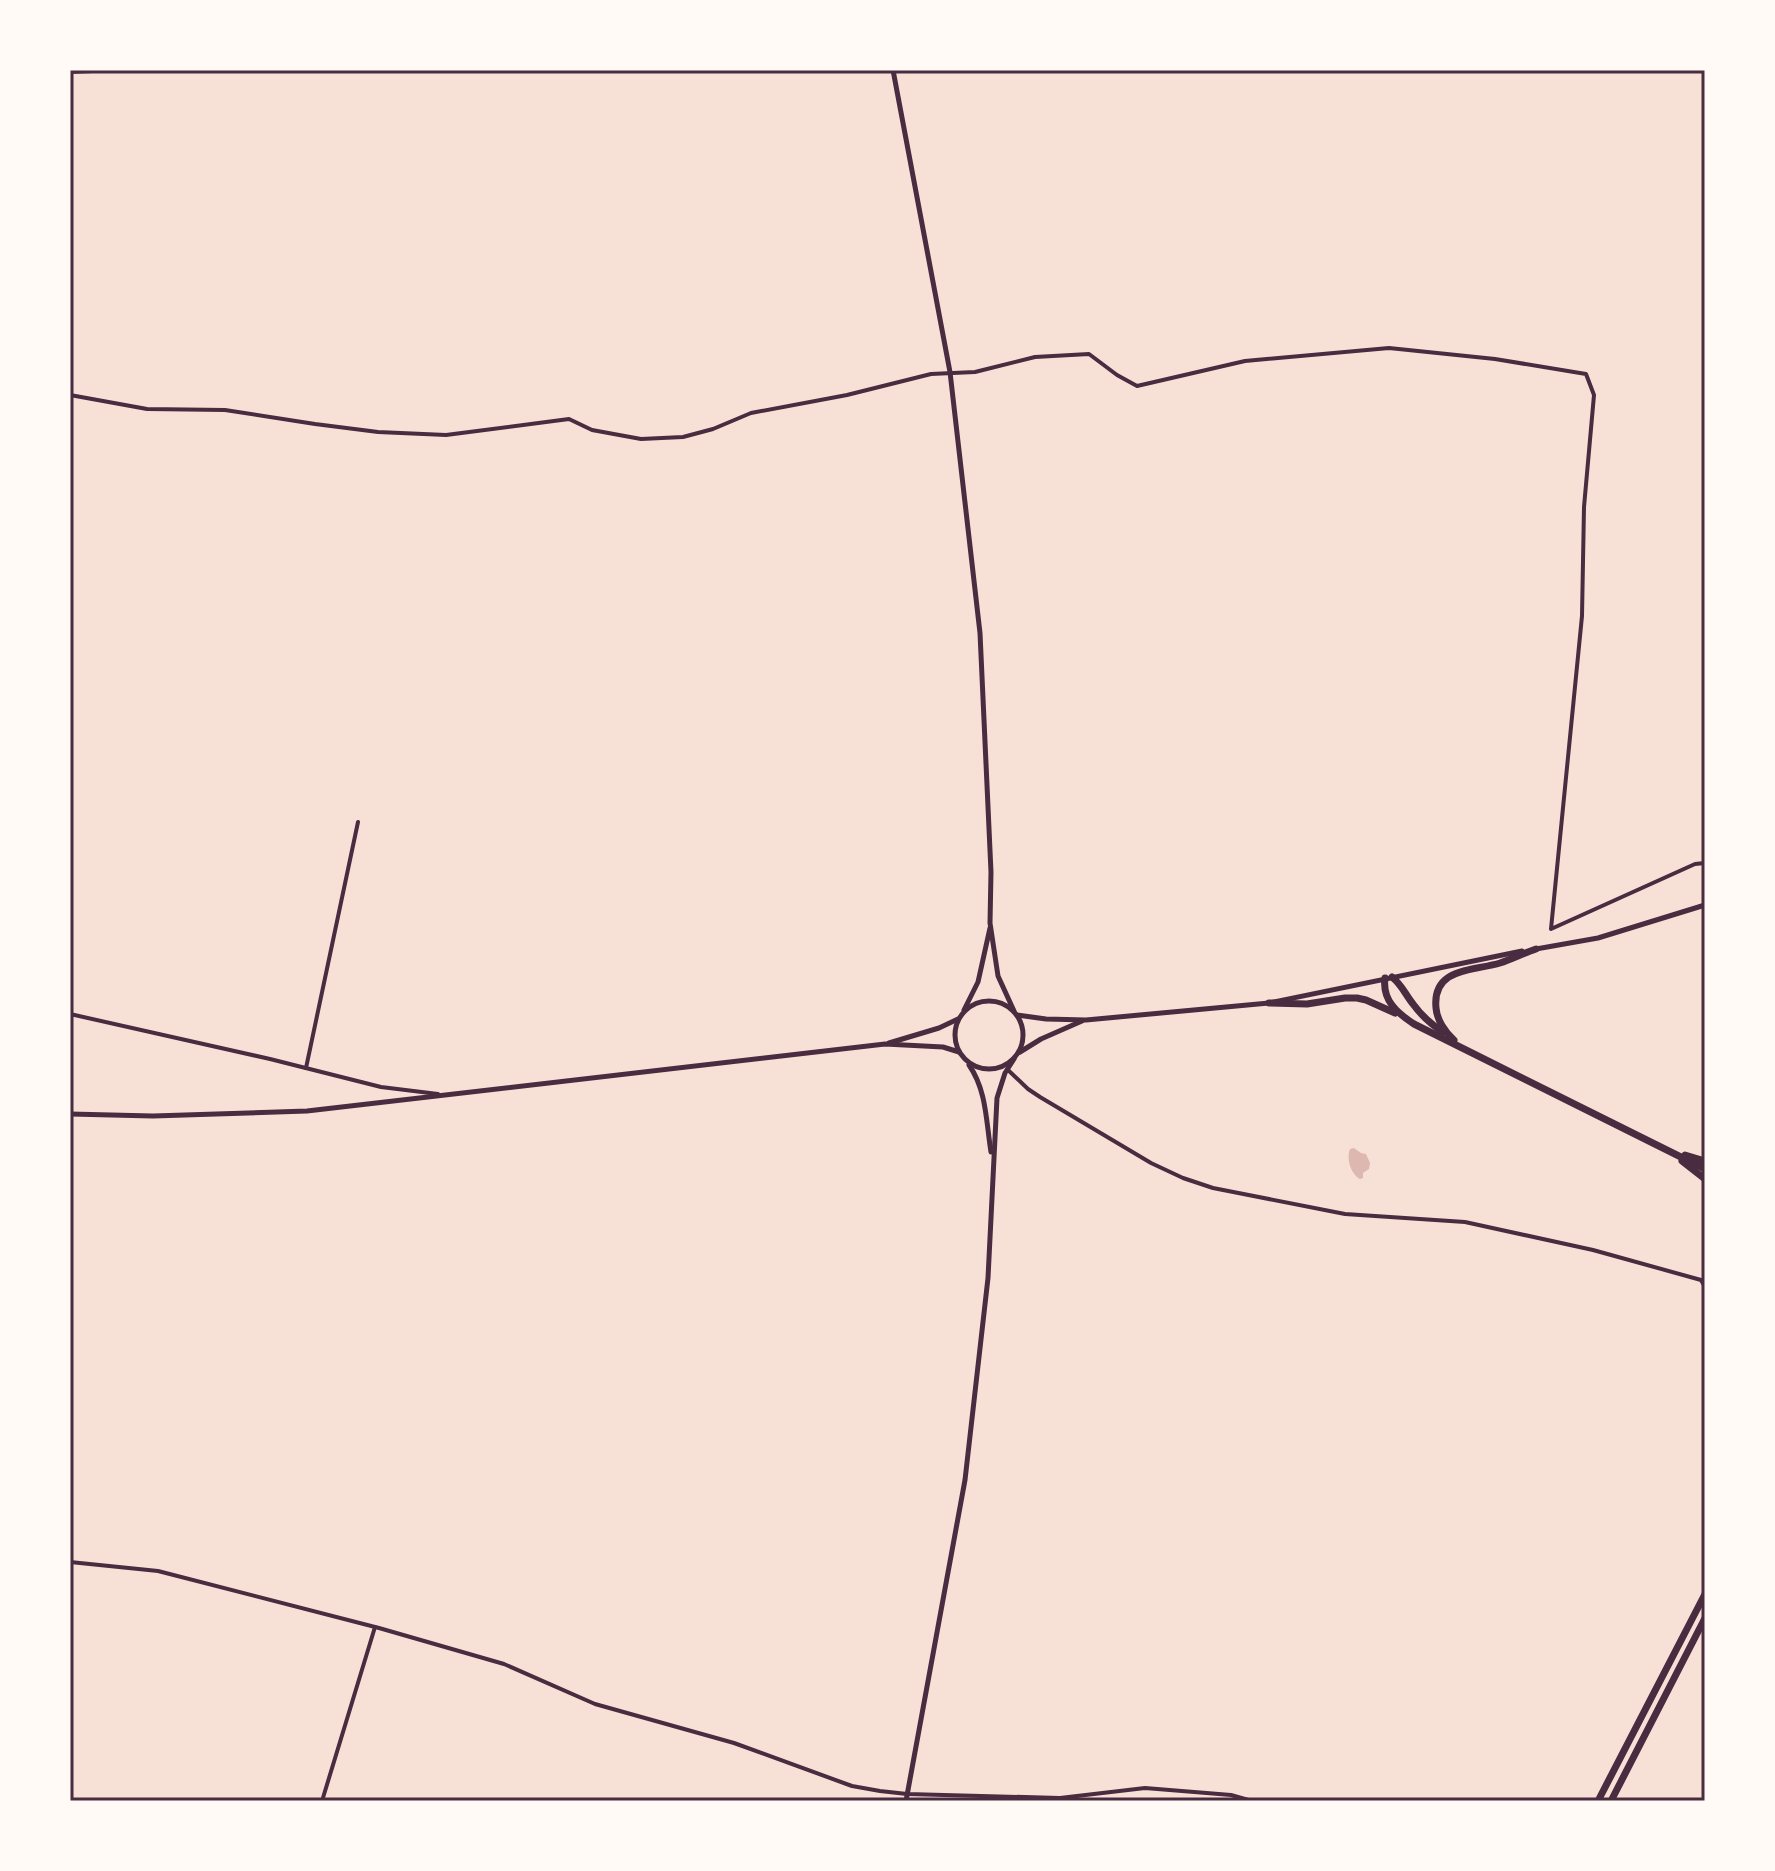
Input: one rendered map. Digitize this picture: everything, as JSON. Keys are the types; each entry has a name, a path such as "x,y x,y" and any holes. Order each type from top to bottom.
{"highway":[{"path":"1448,1035 1435,1007 1444,980 1457,972 1499,964 1536,949"},
{"path":"1404,1018 1386,997 1384,990 1388,978 1398,982 1423,1016 1466,1048"},
{"path":"1269,1003 1307,1004 1357,998 1377,1004 1705,1169"},
{"path":"1668,1150 1705,1161"},
{"path":"1668,1150 1705,1179"},
{"path":"1598,1801 1705,1594"},
{"path":"1611,1801 1705,1618"}],"main road":[{"path":"893,70 950,372 980,633 991,872 990,923 998,976 1024,1032 1020,1052"},
{"path":"885,1044 939,1028 961,1016 968,1007 984,1001 1000,1002 1016,1013 1046,1019 1086,1020 1269,1003 1598,938 1705,905"},
{"path":"990,923 978,982 955,1028 955,1036 959,1052 978,1080 983,1095 993,1161"},
{"path":"907,1798 965,1480 988,1278 997,1098 1008,1070 1020,1052 1041,1039 1086,1020"},
{"path":"70,1114 184,1116 307,1111 885,1044 943,1047 959,1052"},
{"path":"966,1061 975,1067 996,1069 1014,1059"}],"street":[{"path":"70,72 116,70"},
{"path":"70,395 147,409 225,410 378,432 433,435 569,419 592,430 641,439 683,437 713,429 751,413 847,395 931,374 975,372 1035,357 1089,354 1137,386 1245,361 1389,348 1495,359 1586,374 1594,395 1584,507 1582,616 1551,929 1695,864 1705,863"},
{"path":"306,1068 358,822"},
{"path":"70,1014 381,1087 444,1095"},
{"path":"1008,1070 1040,1097 1151,1163 1198,1184 1345,1214 1465,1222 1593,1250 1701,1280 1705,1287"},
{"path":"70,1562 158,1571 375,1627 504,1664 595,1704 734,1743 852,1786 907,1798 1060,1798 1145,1788 1231,1795 1252,1801"},
{"path":"322,1801 375,1627"}],"shaded area":[{"path":"1350,1149 1366,1154 1370,1163 1360,1179 1349,1162"}]}
